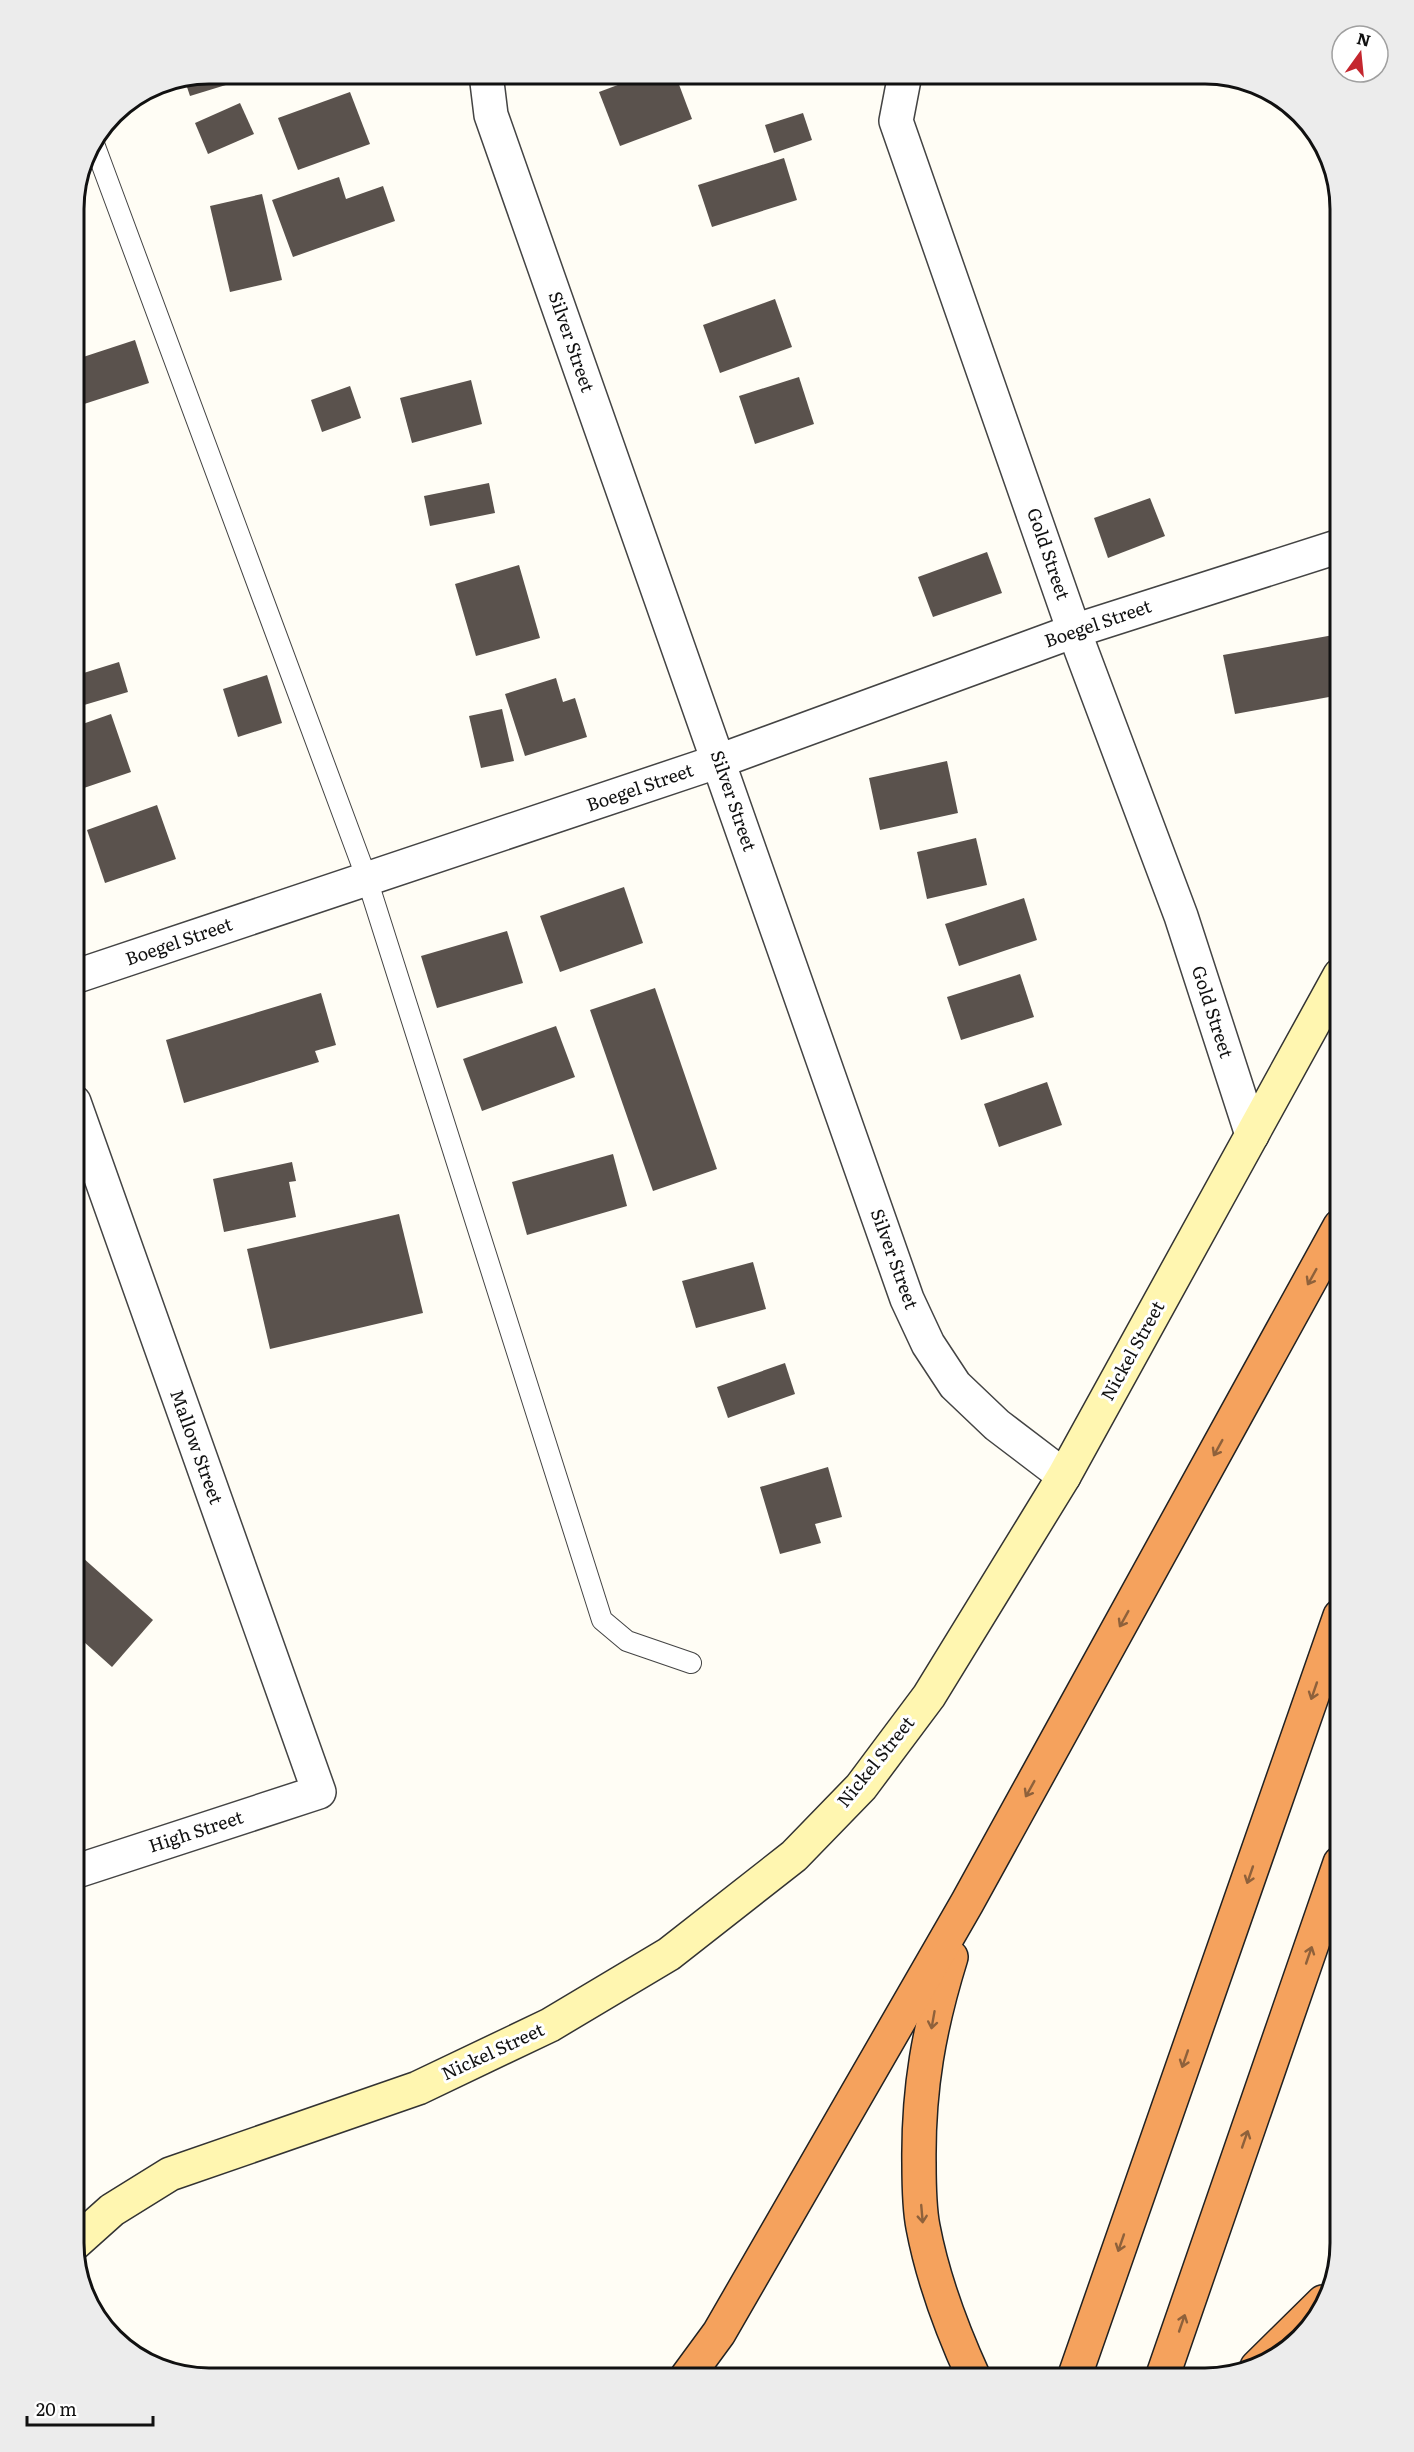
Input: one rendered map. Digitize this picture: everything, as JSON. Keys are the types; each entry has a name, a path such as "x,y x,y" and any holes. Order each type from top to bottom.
{"highway":[{"path":"693,2368 719,2333 967,1903 1330,1246"},
{"path":"1078,2368 1330,1647"},
{"path":"1166,2368 1330,1895"},
{"path":"967,1903 934,2012 920,2096 919,2173 922,2225 933,2270 956,2339 969,2368"},
{"path":"1285,2339 1301,2323"}],"main road":[{"name":"Nickel Street","path":"84,2235 112,2210 170,2174 418,2088 550,2025 669,1954 794,1856 861,1787 929,1696 1064,1476 1330,995"}],"street":[{"name":"Silver Street","path":"487,84 491,115 907,1299 928,1344 955,1386 998,1425 1064,1476"},
{"name":"Gold Street","path":"904,84 896,121 1074,631 1181,916 1252,1135"},
{"name":"Boegel Street","path":"84,974 719,761 1074,631 1330,550"},
{"name":"Mallow Street","path":"84,1130 319,1792"},
{"name":"High Street","path":"84,1869 319,1792"}],"lane":[{"path":"97,153 367,879 602,1620 627,1641 691,1663"}],"building":[{"path":"229,84 190,96 187,86"},
{"path":"620,84 679,84 692,119 620,146 599,92"},
{"path":"350,92 370,144 298,170 278,118"},
{"path":"240,103 254,134 208,154 195,123"},
{"path":"803,113 812,140 774,153 765,125"},
{"path":"784,158 797,200 712,227 698,185"},
{"path":"339,177 346,199 383,186 395,221 293,257 272,200"},
{"path":"262,194 282,280 230,292 210,206"},
{"path":"775,299 792,347 720,373 703,325"},
{"path":"135,340 149,383 84,404 84,357"},
{"path":"799,377 814,424 755,444 739,396"},
{"path":"471,380 482,424 412,443 400,398"},
{"path":"350,386 361,418 322,432 311,400"},
{"path":"489,483 495,513 430,526 424,496"},
{"path":"1150,498 1165,536 1108,558 1094,518"},
{"path":"987,552 1002,593 933,617 918,577"},
{"path":"519,565 540,638 476,656 455,584"},
{"path":"1330,636 1330,697 1235,714 1223,655"},
{"path":"119,662 128,692 84,705 84,673"},
{"path":"267,675 282,723 238,737 223,689"},
{"path":"556,678 563,702 575,698 587,737 525,756 505,694"},
{"path":"502,709 514,761 481,768 469,716"},
{"path":"111,714 131,772 84,788 84,723"},
{"path":"947,761 958,813 880,830 869,778"},
{"path":"157,805 176,859 105,883 87,830"},
{"path":"976,838 987,885 927,899 917,852"},
{"path":"624,887 643,943 560,972 540,916"},
{"path":"1024,898 1037,940 959,966 945,924"},
{"path":"507,931 523,983 437,1008 421,956"},
{"path":"1020,974 1034,1017 961,1040 947,997"},
{"path":"655,988 717,1169 653,1191 590,1010"},
{"path":"321,993 336,1045 315,1051 319,1062 184,1103 166,1040"},
{"path":"556,1026 575,1077 482,1111 463,1059"},
{"path":"1047,1082 1062,1125 999,1147 984,1104"},
{"path":"613,1154 627,1206 527,1235 512,1182"},
{"path":"292,1162 296,1181 289,1182 296,1217 224,1232 213,1179"},
{"path":"399,1214 423,1313 270,1349 247,1249"},
{"path":"753,1262 766,1309 696,1328 682,1281"},
{"path":"785,1363 795,1394 728,1418 717,1387"},
{"path":"828,1467 842,1517 815,1524 821,1543 780,1554 760,1487"},
{"path":"84,1559 153,1620 112,1667 84,1642"}]}
